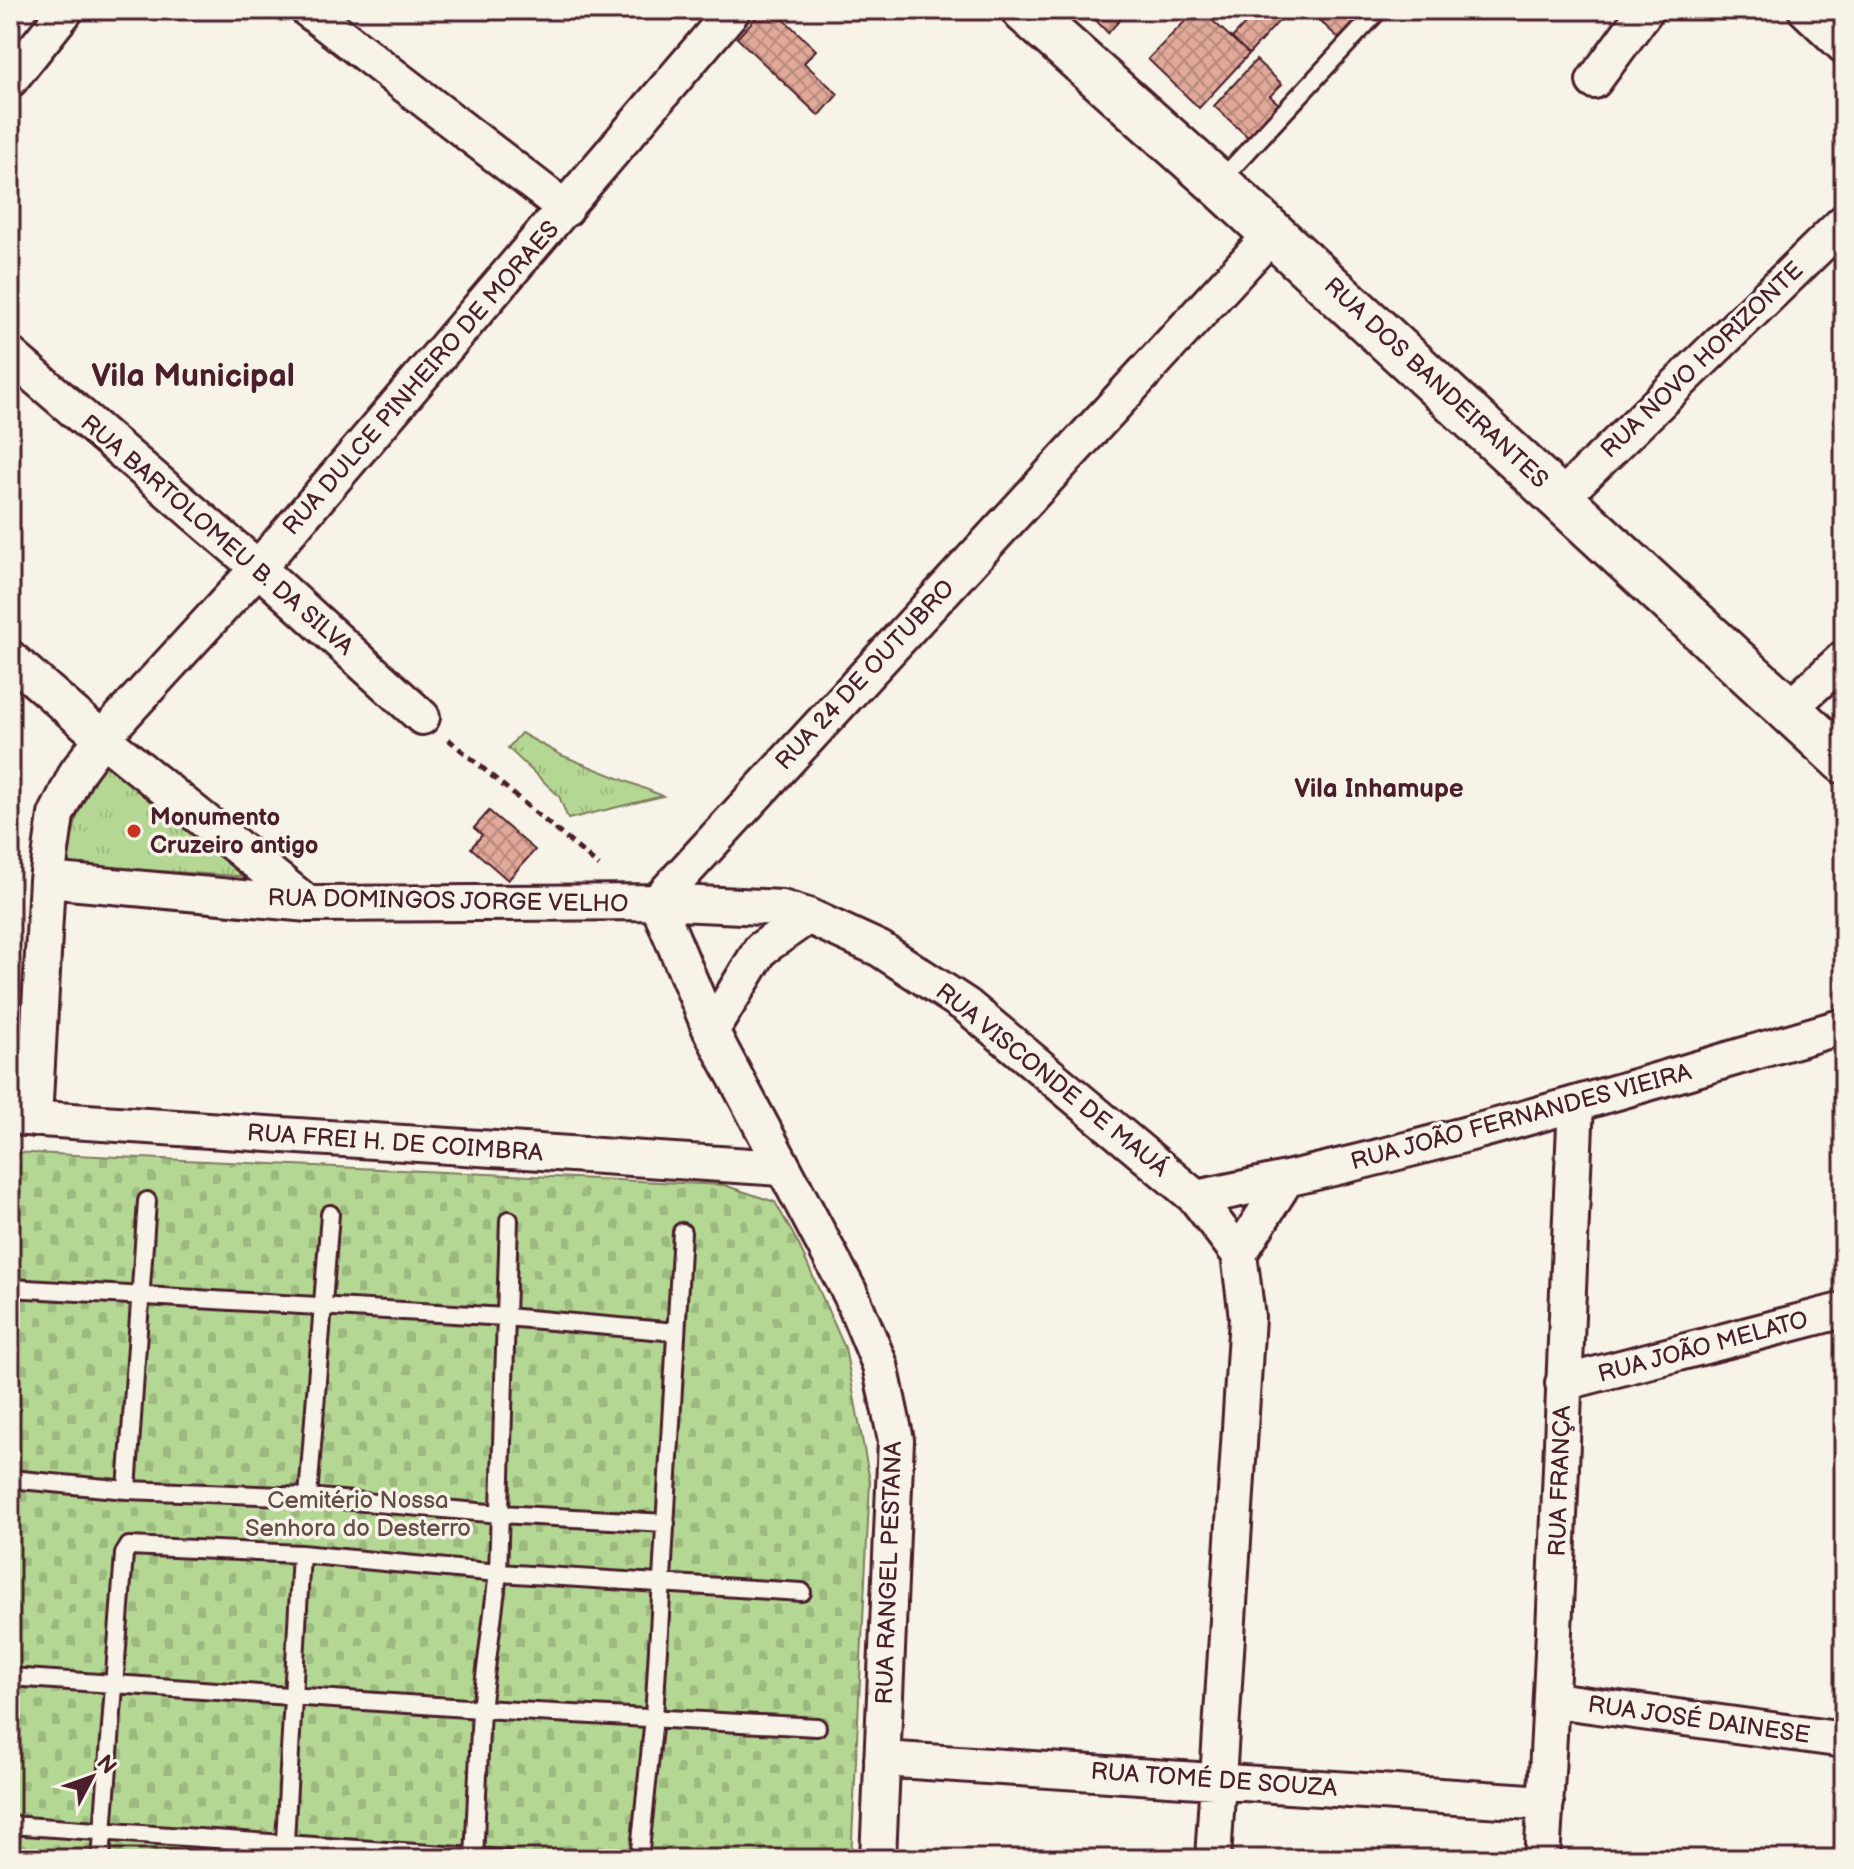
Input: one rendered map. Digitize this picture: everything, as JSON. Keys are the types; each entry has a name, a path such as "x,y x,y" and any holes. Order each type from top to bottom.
{"street":[{"path":"10,80 66,10"},
{"path":"308,10 566,209"},
{"name":"RUA DULCE PINHEIRO DE MORAES","path":"22,1118 56,815 77,772 102,738 258,568 733,10"},
{"name":"RUA DOS BANDEIRANTES","path":"1024,10 1273,233 1844,761"},
{"path":"1594,81 1646,10"},
{"path":"1806,10 1844,46"},
{"name":"RUA NOVO HORIZONTE","path":"1561,498 1844,222"},
{"name":"RUA 24 DE OUTUBRO","path":"650,902 1273,233"},
{"name":"RUA BARTOLOMEU B. DA SILVA","path":"10,355 258,568 422,717"},
{"path":"10,658 102,738 308,904"},
{"path":"1789,709 1844,658"},
{"name":"RUA DOMINGOS JORGE VELHO","path":"47,880 308,904 650,902"},
{"path":"650,902 781,1168"},
{"name":"RUA VISCONDE DE MAUÁ","path":"650,902 782,908 808,916 880,949 967,1006 1196,1198 1239,1254"},
{"path":"711,1031 761,949 808,916"},
{"name":"RUA JOÃO FERNANDES VIEIRA","path":"1196,1198 1285,1181 1576,1104 1844,1026"},
{"name":"RUA FRANÇA","path":"1542,1859 1554,1700 1563,1383 1576,1104"},
{"name":"RUA FREI H. DE COIMBRA","path":"22,1118 781,1168"},
{"name":"RUA RANGEL PESTANA","path":"781,1168 851,1295 880,1365 896,1440 878,1859"},
{"path":"1213,1859 1247,1317 1239,1254 1285,1181"},
{"name":"RUA JOÃO MELATO","path":"1563,1383 1844,1310"},
{"name":"RUA JOSÉ DAINESE","path":"1554,1700 1844,1740"},
{"name":"RUA TOMÉ DE SOUZA","path":"882,1759 1546,1803"}],"lane":[{"path":"1218,183 1379,10"},
{"path":"127,1490 147,1201"},
{"path":"308,1497 330,1214"},
{"path":"474,1858 481,1709 498,1573 509,1220"},
{"path":"639,1859 654,1718 682,1232"},
{"path":"10,1288 506,1317 676,1332"},
{"path":"10,1479 127,1490 308,1497 500,1514 666,1523"},
{"path":"101,1859 124,1554 129,1546 301,1554 498,1573 802,1592"},
{"path":"285,1852 301,1554"},
{"path":"10,1677 481,1709 817,1727"},
{"path":"10,1825 285,1852 504,1859"}],"path":[{"path":"422,717 650,902"}],"green space":[{"path":"521,733 561,755 663,796 568,819 559,796 508,748"},
{"path":"105,761 253,877 65,865 78,812"},
{"name":"Cemitério Nossa Senhora do Desterro","path":"10,1152 724,1185 775,1202 798,1243 845,1348 870,1481 851,1859 10,1859"}],"building":[{"path":"763,10 774,10 816,50 804,63 838,94 819,116 737,38"},
{"path":"1086,10 1129,10 1108,33"},
{"path":"1196,10 1224,10 1213,21 1249,54 1199,108 1148,59"},
{"path":"1258,10 1289,10 1249,54 1232,38"},
{"path":"1308,10 1373,10 1343,42"},
{"path":"1256,60 1282,84 1270,96 1281,106 1250,139 1214,106"},
{"path":"489,811 535,850 508,880 471,848 482,835 474,828"}],"place":[{"name":"Monumento Cruzeiro antigo","path":"134,831"}],"district":[{"name":"Vila Municipal","path":"193,376"},
{"name":"Vila Inhamupe","path":"1379,789"}]}
